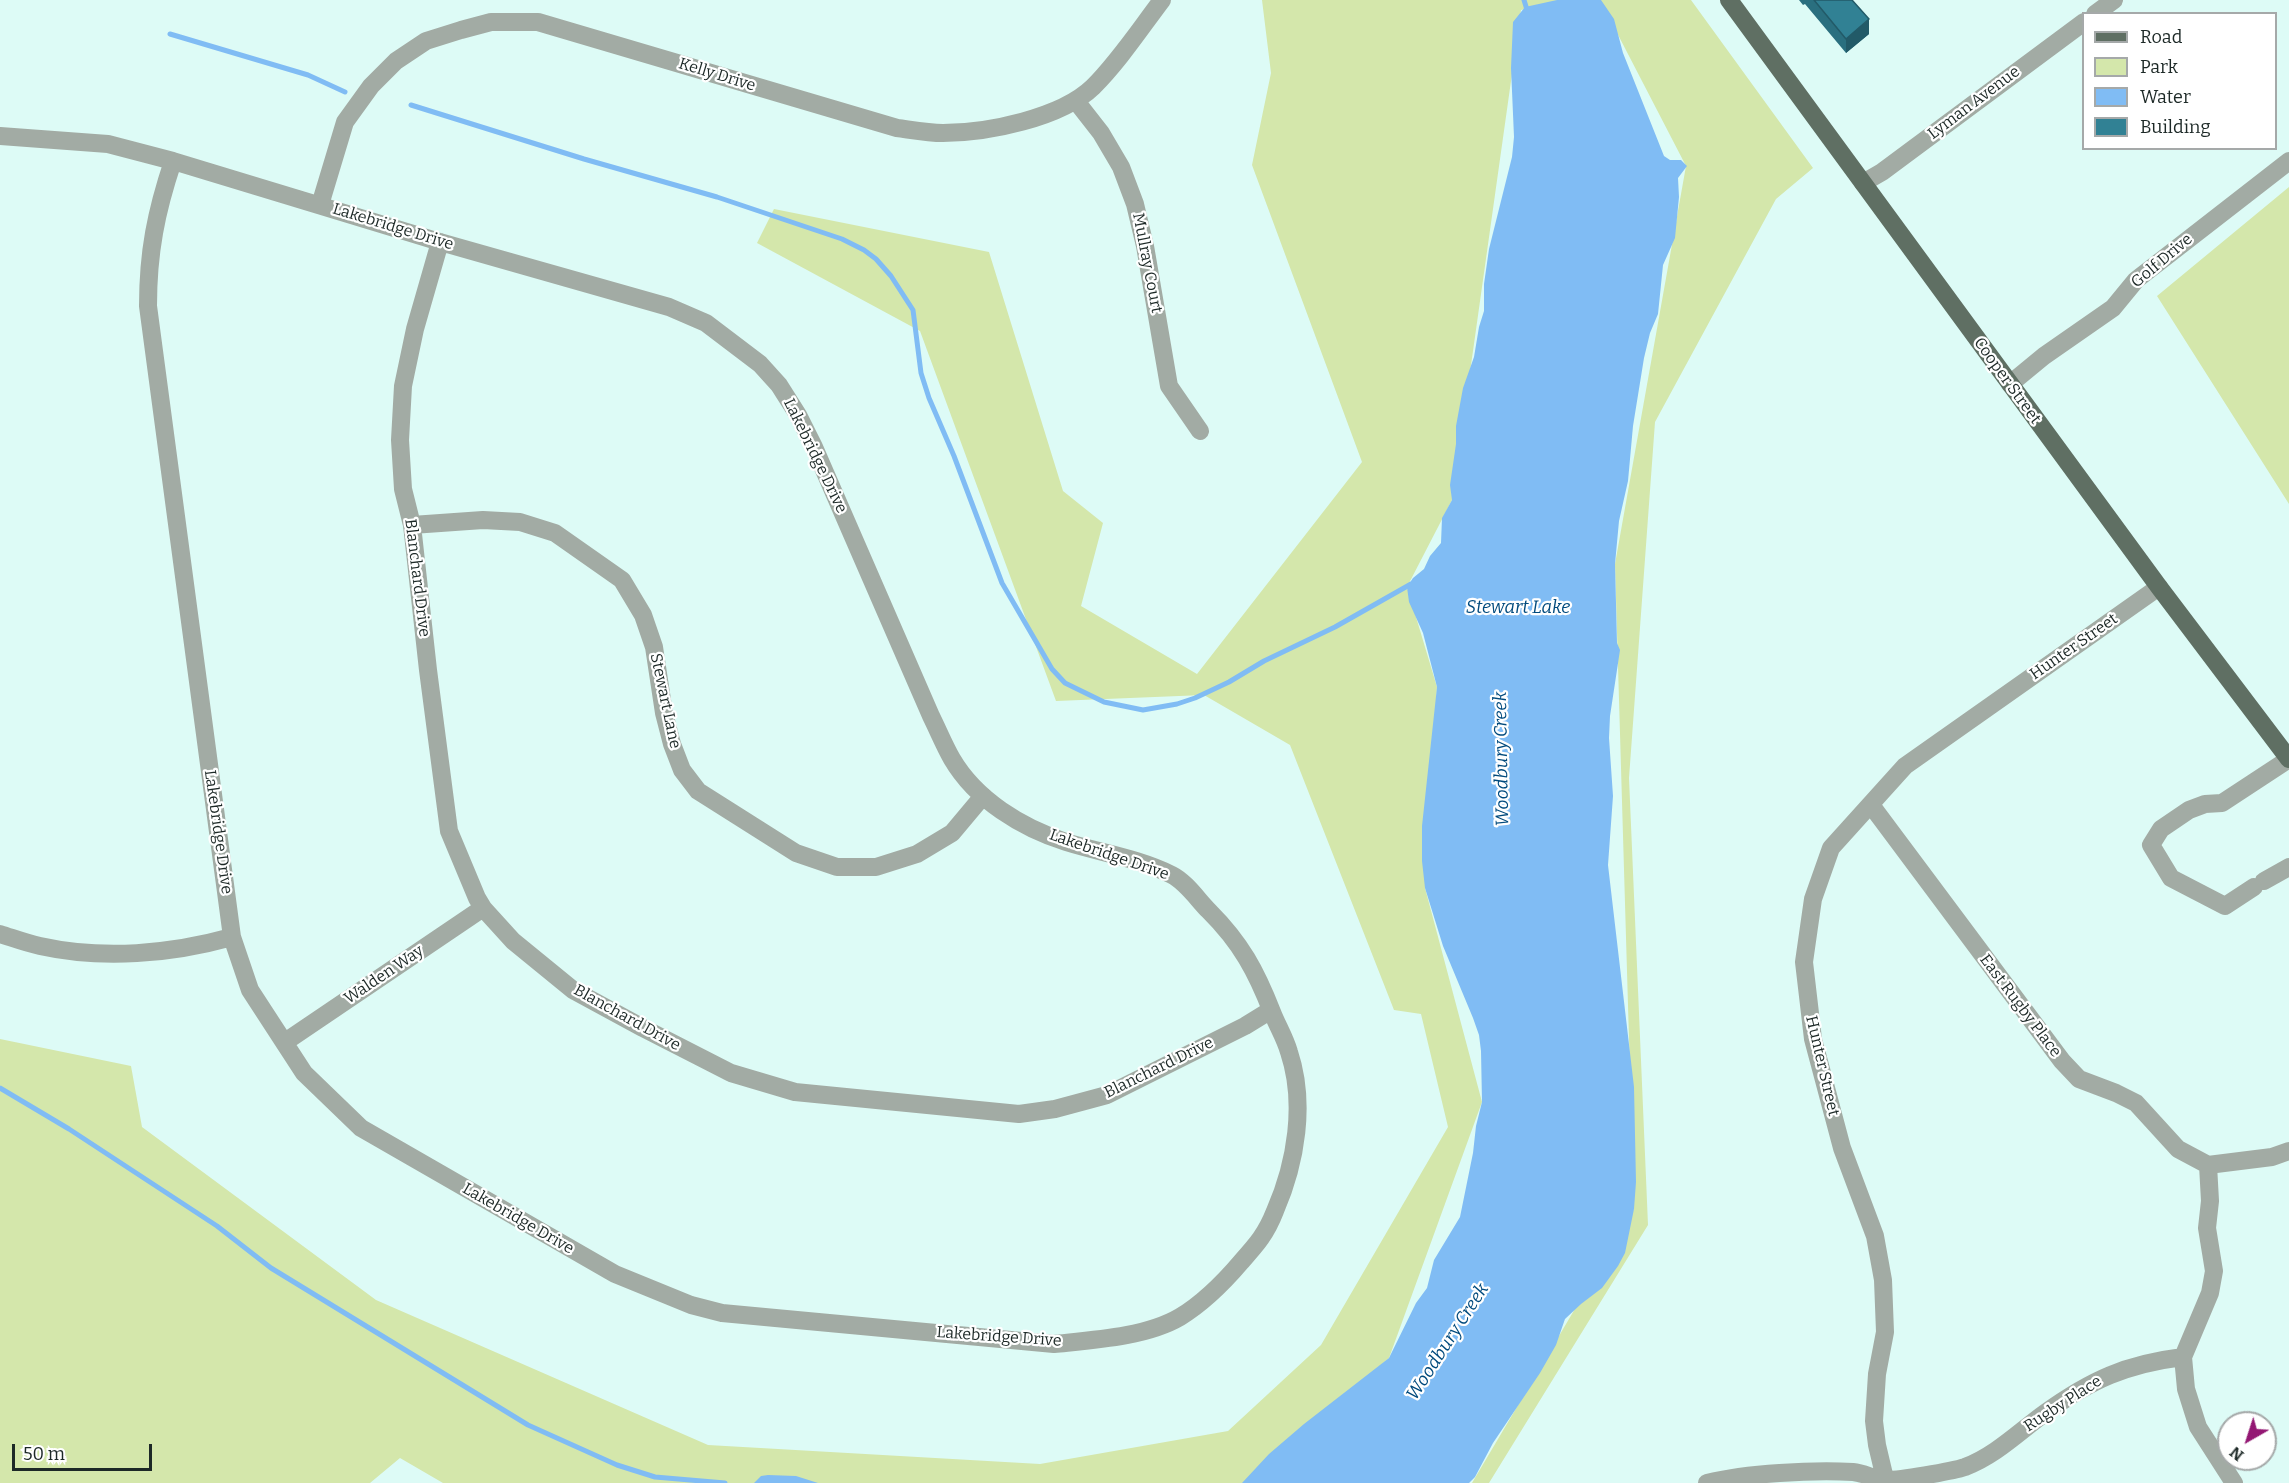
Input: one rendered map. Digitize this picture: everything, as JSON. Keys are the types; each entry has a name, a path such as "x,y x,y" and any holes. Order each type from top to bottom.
{"main road":[{"name":"Cooper Street","path":"1729,0 2159,587 2289,759"}],"street":[{"name":"Kelly Drive","path":"320,206 345,122 371,86 396,61 426,41 491,22 538,22 897,128 942,134 978,131 1023,122 1076,101 1093,87 1122,54 1162,0"},
{"path":"2098,12 2114,0"},
{"name":"Lyman Avenue","path":"1863,183 1882,172 2082,23"},
{"name":"Mullray Court","path":"1076,101 1101,133 1121,167 1136,204 1169,386 1200,431"},
{"name":"Lakebridge Drive","path":"0,136 108,144 173,161 440,242 669,307 706,323 760,364 779,385 798,415 952,759 983,796 1026,826 1066,842 1110,853 1174,875 1227,929 1253,966 1290,1053 1297,1096 1295,1145 1285,1189 1266,1233 1231,1274 1179,1318 1135,1333 1054,1344 722,1312 691,1305 649,1289 565,1247 361,1128 304,1073 249,990 232,937 147,306 147,267 160,202 173,161"},
{"name":"Golf Drive","path":"2010,384 2044,356 2113,308 2136,280 2289,162"},
{"name":"Blanchard Drive","path":"440,242 415,328 403,386 400,440 403,489 412,525 449,831 471,888 483,908 513,941 573,990 731,1073 795,1092 1019,1114 1055,1109 1107,1095 1245,1026 1271,1010"},
{"name":"Stewart Lane","path":"412,525 483,520 520,522 555,533 622,580 643,615 654,647 664,713 682,770 698,792 796,853 837,867 876,867 917,854 952,833 983,796"},
{"name":"Hunter Street","path":"1885,1482 1874,1421 1885,1332 1883,1280 1875,1236 1842,1148 1813,1039 1804,962 1813,900 1831,848 1905,766 2159,587"},
{"path":"2289,759 2222,804 2205,804 2189,810 2161,829 2151,845 2170,878 2225,906 2289,867"},
{"name":"East Rugby Place","path":"1870,805 2062,1061 2079,1079 2116,1092 2136,1103 2178,1149 2208,1165"},
{"name":"Walden Way","path":"285,1042 483,908"},
{"path":"0,934 39,946 74,952 110,954 171,951 232,937"},
{"path":"2234,1483 2198,1426 2186,1389 2183,1357 2210,1293 2214,1271 2207,1228 2210,1201 2208,1165 2272,1157 2289,1151"},
{"name":"Rugby Place","path":"1707,1483 1776,1474 1855,1472 1885,1482 1965,1467 1999,1448 2084,1388 2114,1372 2151,1361 2183,1357"}],"green space":[{"path":"1262,0 1569,0 1521,10 1452,500 1407,587 1437,687 1425,888 1482,1102 1389,1358 1248,1483 443,1483 400,1458 370,1483 0,1483 0,1039 131,1066 142,1127 376,1300 708,1445 1040,1464 1228,1431 1321,1345 1448,1127 1421,1014 1394,1010 1290,745 1204,695 1056,701 920,331 757,243 774,209 989,252 1063,491 1103,523 1081,606 1197,674 1362,462 1252,165 1271,73"},
{"path":"1600,0 1691,0 1813,168 1776,199 1655,422 1629,778 1648,1225 1489,1483 1472,1483 1634,1209 1615,564 1686,166"},
{"path":"2289,187 2289,504 2157,296"}],"water":[{"name":"Stewart Lake","path":"1557,0 1601,0 1614,19 1623,53 1664,156 1670,160 1681,160 1687,166 1678,178 1679,197 1675,238 1663,265 1658,314 1650,333 1644,358 1633,426 1628,481 1619,521 1615,564 1617,643 1620,650 1610,716 1609,738 1613,796 1608,865 1634,1087 1636,1182 1634,1209 1625,1253 1602,1288 1565,1319 1556,1345 1540,1373 1469,1483 1242,1483 1269,1454 1304,1424 1389,1358 1416,1303 1427,1288 1434,1260 1460,1217 1482,1102 1481,1051 1479,1035 1443,946 1425,888 1422,826 1437,687 1423,633 1409,602 1407,587 1413,578 1424,569 1430,556 1441,543 1442,518 1452,500 1450,485 1456,444 1456,426 1463,388 1474,357 1484,311 1484,284 1489,249 1512,157 1514,137 1511,68 1513,22 1525,7"},
{"path":"761,1476 796,1476 818,1483 754,1483"}],"building":[{"path":"1814,0 1852,0 1869,19 1846,39"}],"waterway":[{"name":"Woodbury Creek","path":"1524,0 1528,13"},
{"path":"170,34 308,75 345,92"},
{"path":"411,105 584,159 717,197 842,239 876,259 891,276 913,310 921,373 929,398 954,456 1002,583 1052,669 1065,683 1104,702 1143,710 1195,698 1335,627 1411,584"},
{"path":"0,1088 69,1129 217,1226 271,1268 528,1425 617,1465 655,1477 725,1483"}]}
